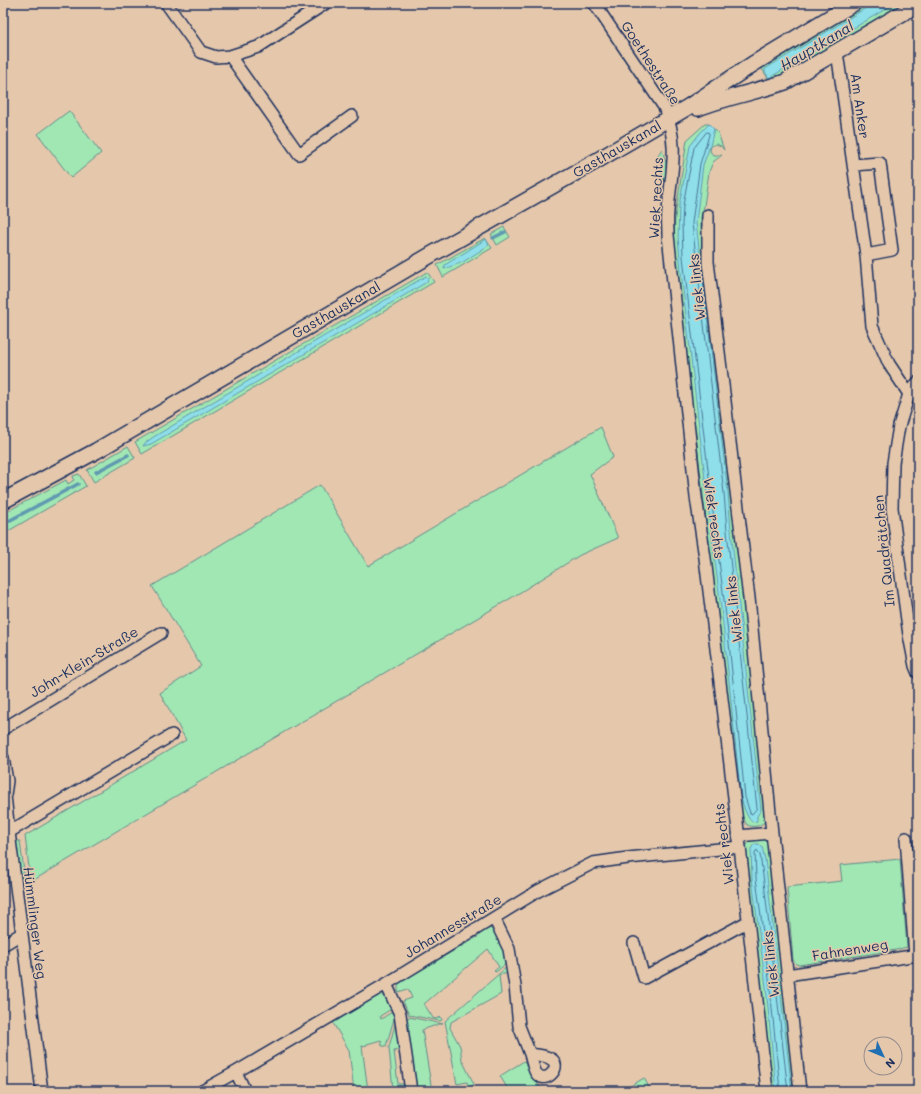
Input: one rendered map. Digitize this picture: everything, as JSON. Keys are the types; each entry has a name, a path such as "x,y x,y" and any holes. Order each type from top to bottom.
{"street":[{"path":"166,3 201,52 216,57 230,56 258,47 326,3"},
{"name":"Goethestraße","path":"594,3 664,107 669,119"},
{"path":"669,119 753,64 854,3"},
{"path":"669,119 709,103 758,91 785,82 918,4"},
{"name":"Am Anker","path":"836,52 866,256 872,326 889,364 909,394"},
{"path":"230,56 299,154 352,116"},
{"path":"753,64 751,78 758,91"},
{"name":"Gasthauskanal","path":"3,501 126,434 435,252 669,119"},
{"name":"Wiek rechts","path":"669,119 674,154 668,210 668,235 696,497 705,558 739,842 766,1091"},
{"path":"853,165 880,163 892,250 866,256"},
{"name":"Wiek links","path":"708,215 708,262 749,598 772,833 800,1091"},
{"name":"Im Quadrätchen","path":"918,382 909,394 898,426 893,463 892,508 914,634 915,666 918,673"},
{"name":"John-Klein-Straße","path":"3,729 161,633"},
{"path":"9,832 172,735"},
{"name":"Hümmlinger Weg","path":"3,758 7,781 4,795 42,1091"},
{"path":"739,842 772,833"},
{"path":"906,838 916,955"},
{"name":"Johannesstraße","path":"202,1091 386,984 538,891 593,863 739,842"},
{"path":"494,918 509,950 516,986 519,1026 530,1054"},
{"path":"634,943 644,978 747,922"},
{"path":"3,945 21,934"},
{"name":"Fahnenweg","path":"787,975 916,955"},
{"path":"386,984 400,1014 411,1091"},
{"path":"236,1072 244,1091"}],"green space":[{"path":"867,3 904,3 773,82 770,81 762,69 765,66"},
{"path":"69,111 101,153 71,178 38,134"},
{"path":"705,124 709,124 718,133 724,150 721,146 716,144 711,146 710,151 713,155 722,155 713,162 709,172 701,217 701,230 728,451 767,815 765,822 754,826 747,825 741,814 676,267 674,238 675,217 687,140"},
{"path":"662,149 666,163 666,180 664,182 658,155"},
{"path":"504,227 510,237 497,245 491,234"},
{"path":"485,238 492,248 443,277 437,265"},
{"path":"427,272 434,282 142,454 135,442"},
{"path":"601,427 613,457 590,474 618,538 580,555 511,598 27,884 29,868 25,836 186,740 160,693 201,666 152,586 320,485 368,566"},
{"path":"128,446 135,458 94,482 87,470"},
{"path":"79,474 86,486 3,534 4,513 66,480 68,484 74,480 73,476"},
{"path":"762,839 767,842 768,849 798,1091 773,1091 746,854 746,847 749,841"},
{"path":"15,841 20,841 24,872 21,891"},
{"path":"900,859 907,947 799,965 796,964 793,960 787,887 842,881 840,865"},
{"path":"487,928 496,932 499,936 504,946 508,962 496,972 494,971 499,967 488,949 424,1004 433,1018 435,1019 441,1017 442,1020 440,1021 409,1015 403,1001 412,998 408,989 398,992 398,983 479,936 481,930"},
{"path":"508,966 509,973 499,975 501,994 451,1022 450,1028 460,1046 462,1060 474,1084 465,1091 459,1091 458,1090 468,1088 467,1082 457,1084 445,1021"},
{"path":"380,994 386,997 393,1008 380,1016 381,1019 392,1012 395,1016 386,1046 382,1046 381,1040 362,1046 368,1091 354,1091 349,1050 333,1023"},
{"path":"397,1017 402,1049 394,1051 398,1084 407,1084 408,1091 393,1091 389,1047"},
{"path":"409,1017 443,1024 422,1030 432,1091 417,1090 406,1019"},
{"path":"524,1061 542,1091 509,1091 500,1076"},
{"path":"644,1078 651,1091 622,1091"}],"water":[{"name":"Hauptkanal","path":"874,3 896,3 769,78 765,72 765,69"},
{"path":"709,124 714,129 703,165 696,222 728,493 761,810 757,816 757,821 752,822 747,814 741,798 723,624 678,237 679,206 690,146"},
{"path":"486,239 489,245 463,262 444,269 445,265"},
{"path":"426,276 428,278 427,282 151,444 143,446 155,436"},
{"path":"754,844 759,844 762,847 765,859 792,1091 776,1091 766,987 752,879 751,849"}],"waterway":[{"path":"493,238 505,232"},
{"path":"96,472 128,455"},
{"path":"3,524 78,484"}]}
